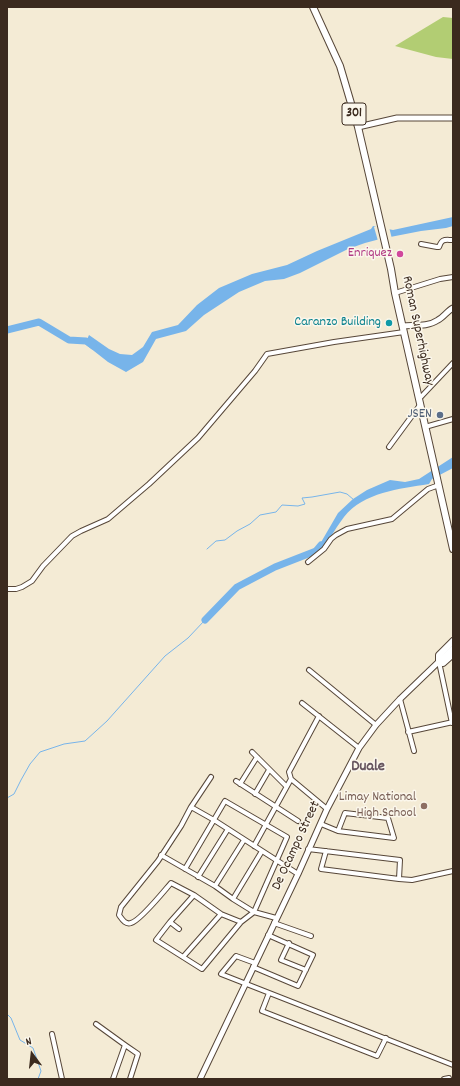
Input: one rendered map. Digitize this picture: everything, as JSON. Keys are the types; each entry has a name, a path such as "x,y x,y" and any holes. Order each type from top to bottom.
{"main road":[{"name":"Roman Superhighway","path":"313,7 340,66 358,127 392,269 395,293 453,549"},
{"path":"453,641 439,655 440,661 443,663 453,654"}],"street":[{"path":"358,127 397,118 453,118"},
{"path":"421,244 437,247 442,240 453,240"},
{"path":"395,293 440,279 453,277"},
{"path":"7,589 16,590 32,580 43,566 72,536 108,519 149,484 198,438 255,371 267,354 432,324 440,320 453,308"},
{"path":"389,447 420,402 453,363"},
{"path":"426,427 453,419"},
{"path":"308,562 324,549 336,535 347,530 392,519 438,482"},
{"name":"De Ocampo Street","path":"200,1079 298,874 327,809 359,748 376,725 400,699 453,648"},
{"path":"408,732 453,722 440,661"},
{"path":"309,670 376,725"},
{"path":"400,699 414,750"},
{"path":"302,703 359,748"},
{"path":"319,716 289,772 291,779 327,809"},
{"path":"252,752 286,786"},
{"path":"257,757 238,782 298,821"},
{"path":"255,794 269,770"},
{"path":"211,778 161,855 121,907 119,915 123,921 128,924 132,923 140,917 171,883 194,895 221,914 241,922"},
{"path":"254,846 291,779"},
{"path":"185,869 225,801 287,837 254,912 241,922 202,969 156,940 194,895"},
{"path":"191,807 298,874"},
{"path":"321,824 338,831 394,838 388,818 345,813 338,831"},
{"path":"198,877 228,829"},
{"path":"215,886 244,840"},
{"path":"308,849 400,860 399,878"},
{"path":"233,899 262,851"},
{"path":"326,851 321,869 412,880 453,871"},
{"path":"161,855 215,886 254,912 311,936"},
{"path":"183,957 221,914"},
{"path":"170,922 179,929"},
{"path":"268,935 289,943 313,955 298,986 236,956 221,974 453,1065"},
{"path":"289,943 281,960 306,970"},
{"path":"269,993 262,1011 377,1056 386,1038"},
{"path":"96,1024 138,1054 130,1079"},
{"path":"52,1034 62,1079"},
{"path":"113,1079 125,1045"},
{"path":"444,1079 453,1078"}],"green space":[{"path":"443,17 453,18 453,59 436,57 395,46"}],"water":[{"path":"453,217 453,226 365,243 348,249 300,273 284,279 265,281 239,292 204,315 186,331 156,339 143,362 126,372 108,362 85,344 89,335 109,349 120,354 132,355 143,347 152,332 178,325 197,305 219,288 252,274 287,265 371,229 373,226 393,230"},
{"path":"453,457 453,468 432,479 429,484 383,493 362,502 352,509 344,517 324,546 316,554 313,549 320,544 338,513 353,499 367,490 390,480 405,482 419,479"}],"pier":[{"path":"380,225 389,227 392,239 378,241 374,227"}],"waterway":[{"path":"7,330 39,322 69,340 86,341 93,346"},
{"path":"207,549 216,541 225,540 250,524 260,515 276,512 282,505 298,506 305,504 302,498 340,492 347,494 354,500"},
{"path":"205,620 237,587 275,567 316,551 321,545"},
{"path":"7,798 14,794 30,764 40,752 64,744 85,741 107,721 165,656 188,638 205,620"},
{"path":"7,1014 11,1018 20,1040 33,1048 41,1071 38,1079"}],"place":[{"name":"Enriquez","path":"400,254"},
{"name":"Caranzo Building","path":"389,323"},
{"name":"JSEN","path":"440,415"},
{"name":"Limay National High School","path":"424,806"}],"district":[{"name":"Duale","path":"368,768"}]}
